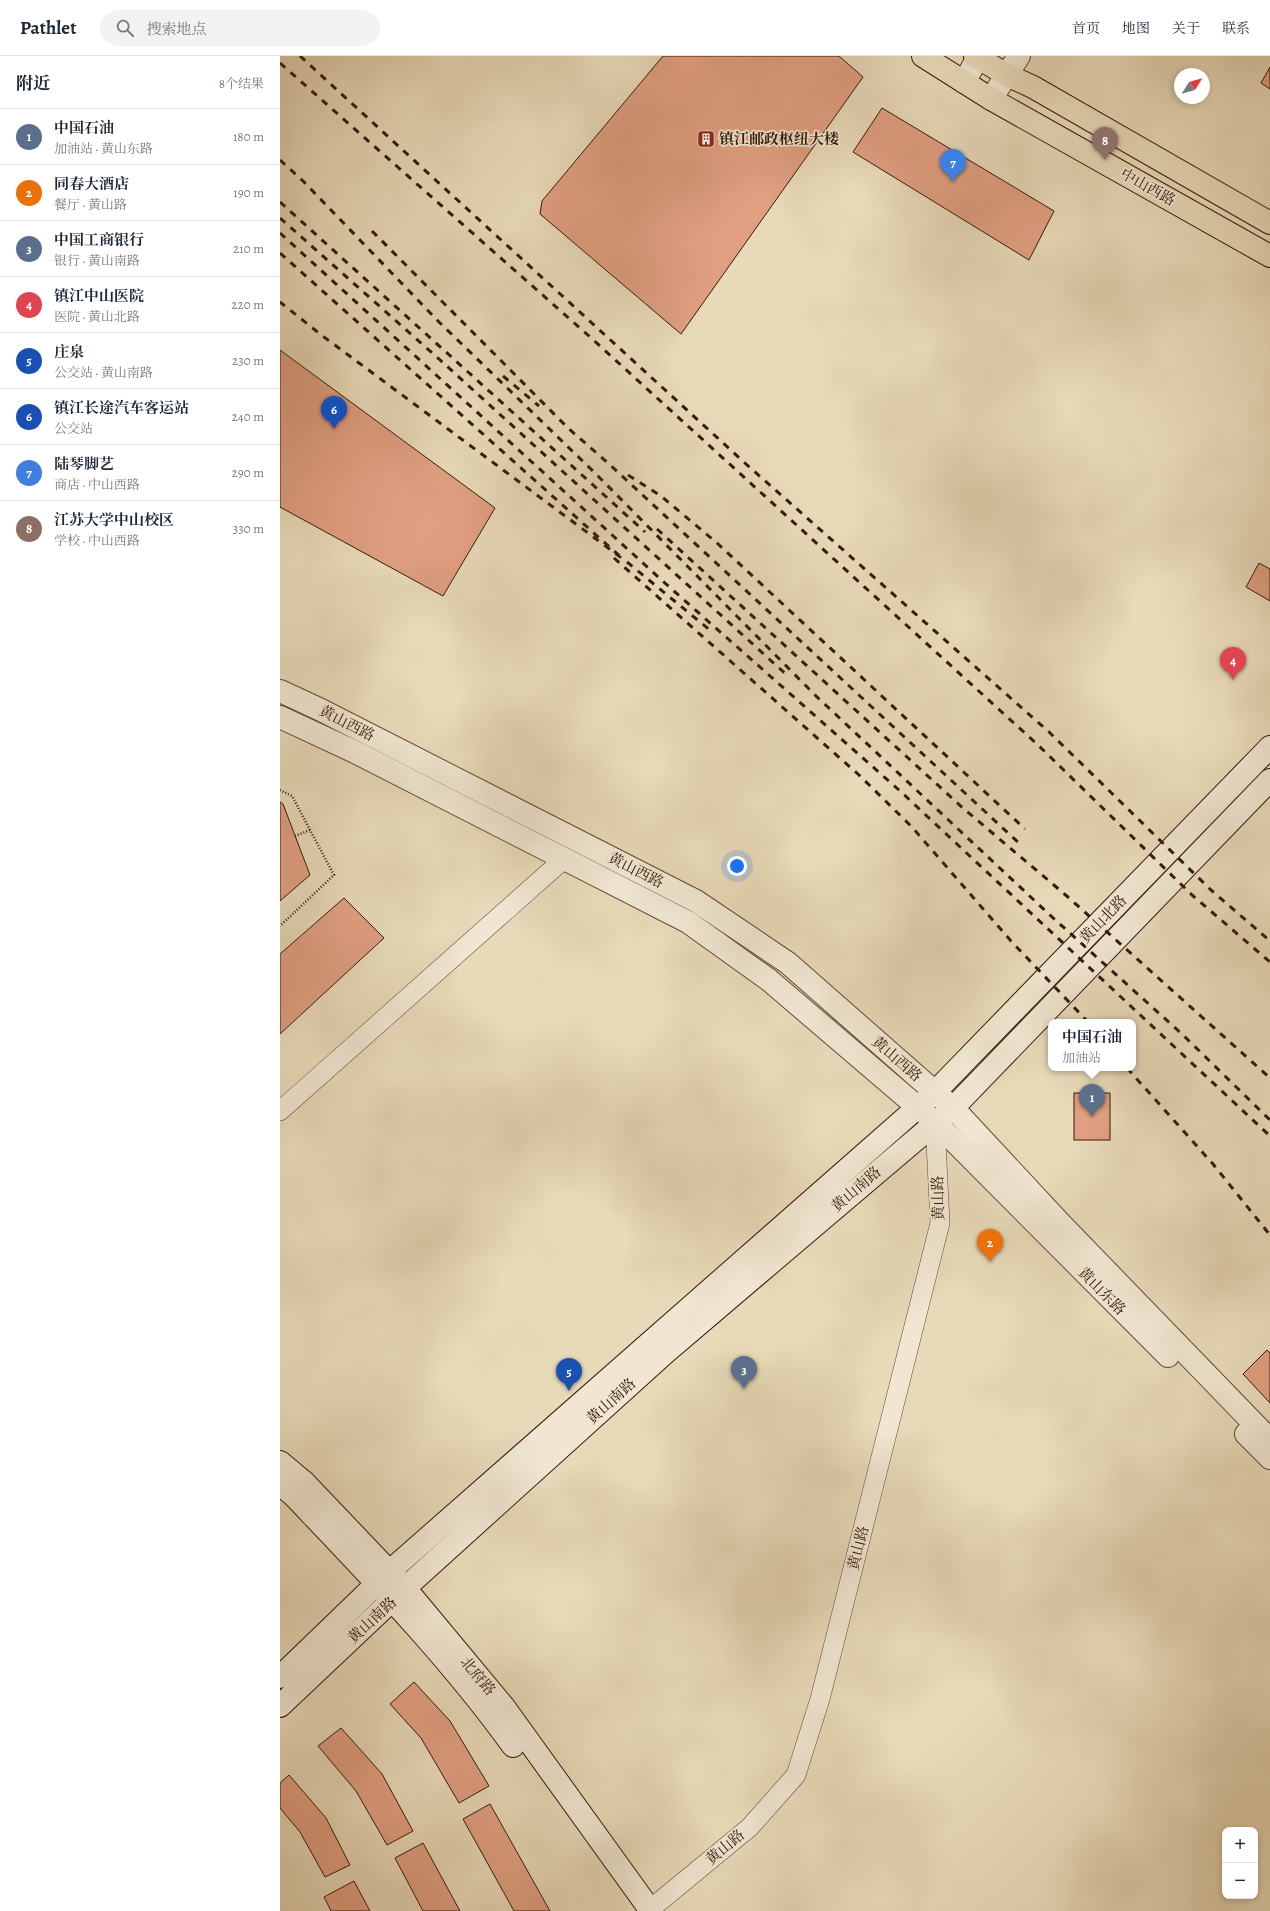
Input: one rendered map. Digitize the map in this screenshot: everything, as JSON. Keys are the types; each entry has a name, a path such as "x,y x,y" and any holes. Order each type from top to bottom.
{"main road":[{"name":"中山西路","path":"924,56 991,99 1270,256"},
{"name":"中山西路","path":"978,56 1007,75 1034,87 1270,223"},
{"path":"964,82 978,56"},
{"path":"991,99 1019,56"},
{"name":"黄山西路","path":"280,691 321,710 696,901 788,963 953,1108"},
{"name":"黄山西路","path":"280,717 353,751 688,922 769,980 935,1122"},
{"name":"黄山北路","path":"935,1092 1270,747"},
{"name":"黄山北路","path":"953,1108 1270,780"},
{"name":"黄山南路","path":"280,1677 384,1578 935,1092"},
{"name":"黄山南路","path":"280,1706 399,1594 672,1347 953,1108"},
{"name":"黄山东路","path":"953,1108 1059,1222 1270,1440"},
{"name":"黄山东路","path":"935,1122 1270,1458"},
{"name":"北府路","path":"280,1462 305,1482 384,1578 399,1594 490,1714 646,1911"},
{"name":"北府路","path":"280,1484 384,1578"}],"street":[{"path":"280,1111 564,859"},
{"name":"黄山路","path":"646,1911 750,1827 796,1775 820,1699 940,1223 935,1122"}],"path":[{"path":"280,790 292,796 334,875 280,926"},
{"path":"295,836 310,830"}],"building":[{"name":"镇江邮政枢纽大楼","path":"663,56 839,56 863,77 681,334 540,214 542,201"},
{"path":"1270,67 1270,89 1261,83"},
{"path":"882,108 1054,211 1029,260 853,152"},
{"path":"280,350 495,508 443,596 280,507"},
{"path":"1259,563 1270,569 1270,601 1246,587"},
{"path":"280,802 283,804 310,875 280,901"},
{"path":"344,898 384,938 280,1034 280,954"},
{"path":"1074,1093 1110,1093 1110,1140 1074,1140"},
{"path":"1267,1350 1270,1353 1270,1403 1243,1374"},
{"path":"414,1682 450,1721 489,1786 459,1803 421,1738 390,1704"},
{"path":"341,1728 382,1774 413,1831 387,1845 356,1791 318,1746"},
{"path":"289,1775 326,1818 350,1865 325,1877 300,1832 280,1808 280,1783"},
{"path":"490,1804 550,1911 514,1911 463,1819"},
{"path":"423,1843 460,1911 423,1911 395,1858"},
{"path":"354,1881 370,1911 331,1911 324,1897"}],"railway":[{"path":"300,56 746,464 1049,732 1211,890 1270,941"},
{"path":"280,63 589,336 1038,745 1192,895 1270,962"},
{"path":"280,160 303,181 439,322 595,473 816,696 1051,916 1182,1034 1270,1120"},
{"path":"280,202 645,532"},
{"path":"280,218 439,359 789,677"},
{"path":"372,231 568,428 609,464 1019,843"},
{"path":"280,233 666,584 899,790 1270,1136"},
{"path":"280,253 623,559 320,334 280,302"},
{"path":"503,376 539,406"},
{"path":"628,475 661,496 717,543 1025,829"},
{"path":"657,529 964,809 1068,897 1270,1078"},
{"path":"614,558 859,775 912,827 1011,941 1085,1019"},
{"path":"627,562 711,631"},
{"path":"1130,1071 1213,1164 1270,1235"}],"place":[{"name":"镇江邮政枢纽大楼","path":"706,139"},
{"name":"江苏大学中山校区","path":"1105,160"},
{"name":"陆琴脚艺","path":"953,182"},
{"name":"镇江长途汽车客运站","path":"334,429"},
{"name":"镇江中山医院","path":"1233,680"},
{"name":"中国石油","path":"1092,1117"},
{"name":"同春大酒店","path":"990,1262"},
{"name":"中国工商银行","path":"744,1389"},
{"name":"庄泉","path":"569,1391"}]}
